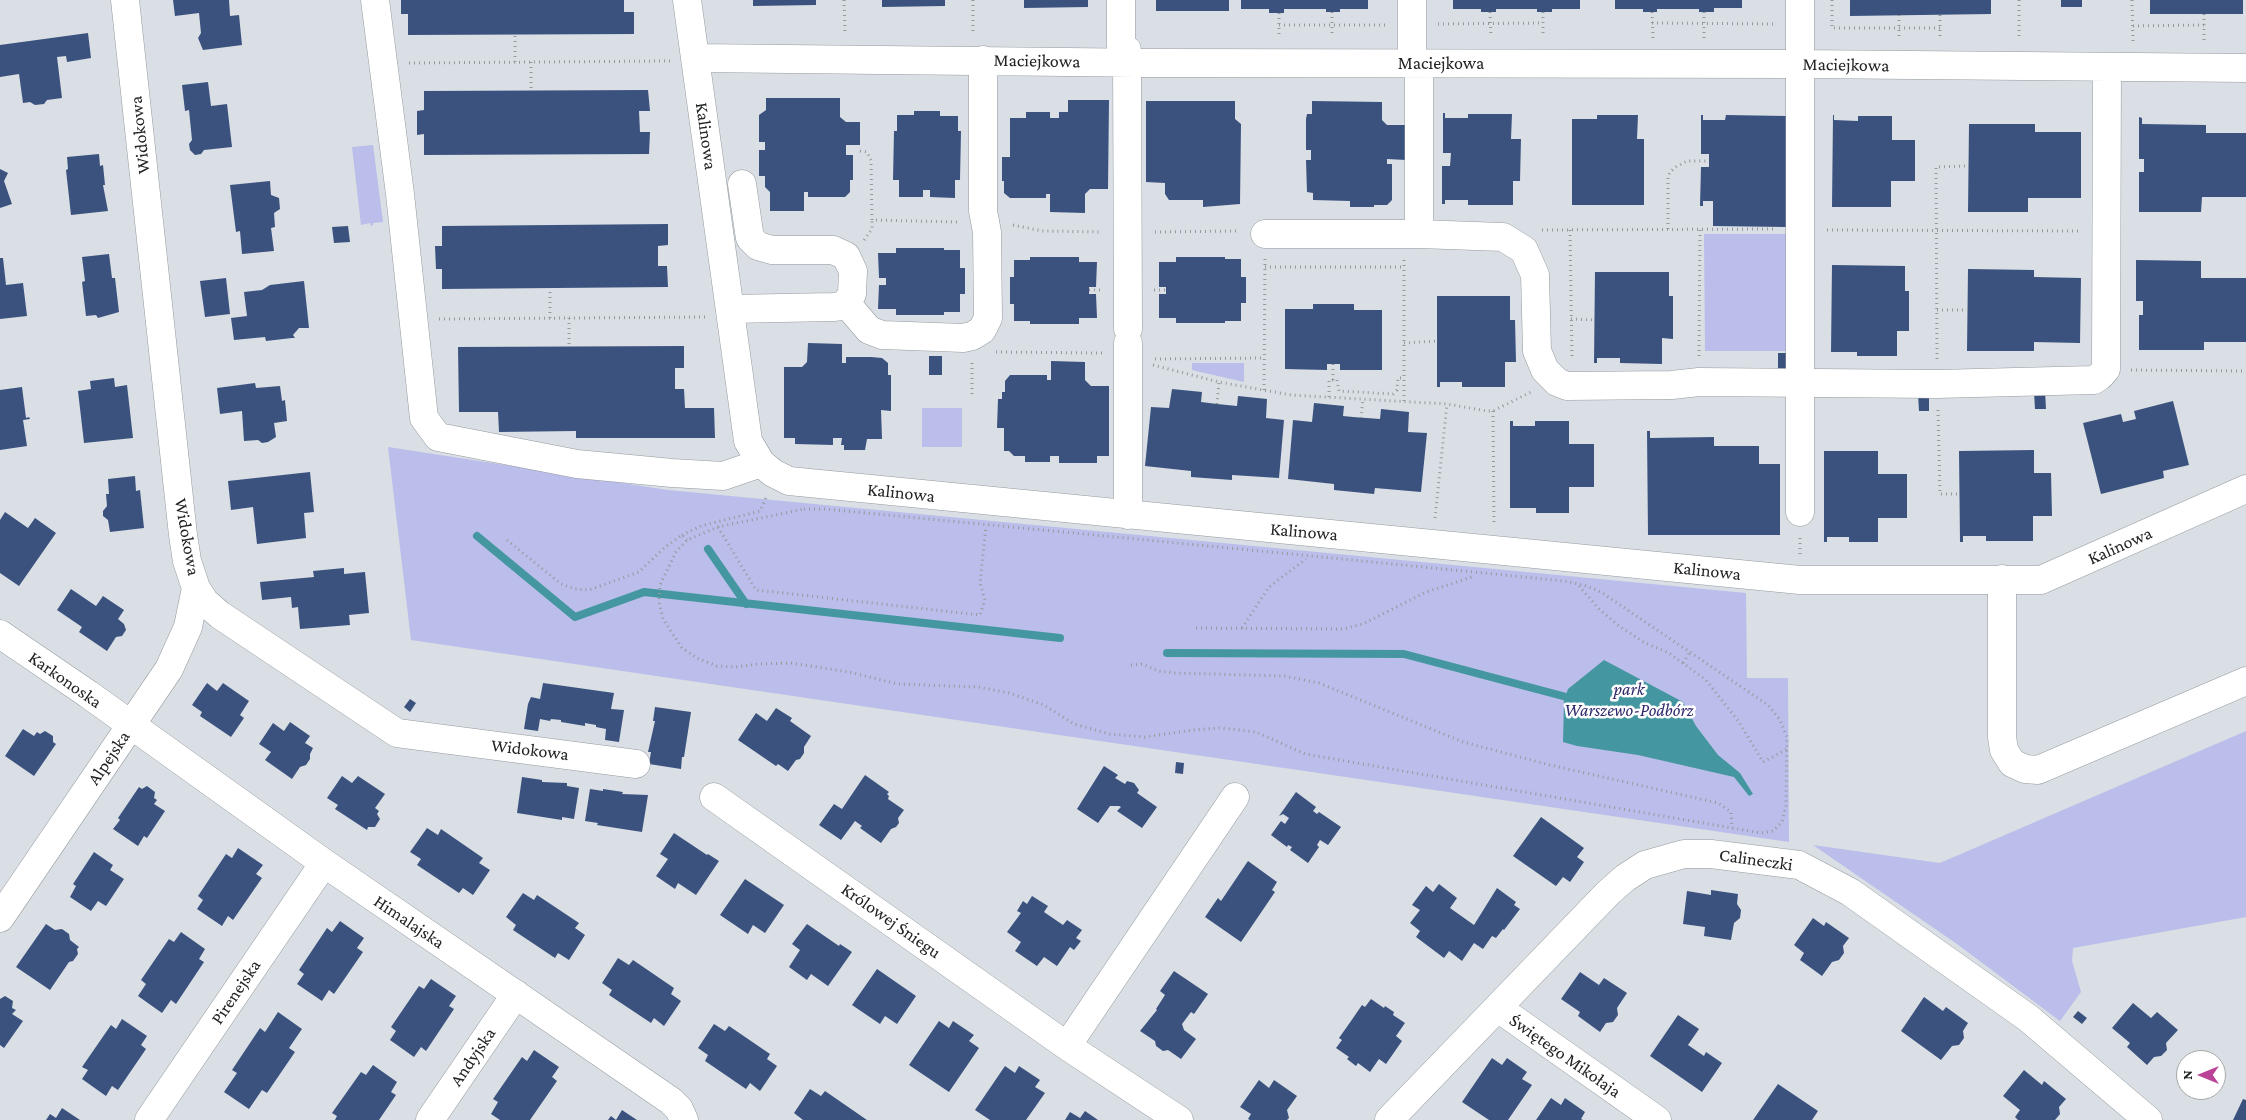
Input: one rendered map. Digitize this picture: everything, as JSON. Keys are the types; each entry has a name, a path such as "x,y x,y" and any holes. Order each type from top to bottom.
{"street":[{"name":"Widokowa","path":"125,0 183,535 196,588 206,602 220,615 397,733 636,764"},
{"path":"375,0 424,418 438,437 577,464 672,474 723,476 761,463"},
{"path":"684,59 688,0"},
{"path":"1121,0 1121,46 1127,50 1128,515"},
{"path":"1412,0 1416,62 1412,234"},
{"path":"1800,0 1800,512"},
{"path":"846,303 869,330 882,336 963,338 977,334 982,330 988,318 987,232 983,211 978,48"},
{"name":"Maciejkowa","path":"684,59 978,48 1127,62 1800,64 2246,68"},
{"name":"Kalinowa","path":"684,59 720,313 748,441 761,463 773,474 789,481 1800,580 2041,580 2246,489"},
{"path":"1264,234 1412,234 1503,237 1524,250 1535,275 1537,351 1545,370 1564,384 1672,385 1699,382 1800,381 1937,384 2094,380 2106,369 2107,67"},
{"path":"720,313 838,307 850,300 853,287 853,271 846,256 833,250 772,250 758,246 750,238 742,184"},
{"path":"2002,579 2002,737 2004,750 2012,763 2025,769 2038,770 2246,681"},
{"name":"Alpejska","path":"0,918 169,669 188,627 196,588"},
{"name":"Karkonoska","path":"0,634 131,725"},
{"name":"Himalajska","path":"131,725 324,864 671,1101 679,1109 684,1120"},
{"name":"Królowej Śniegu","path":"714,796 1068,1046 1179,1120"},
{"path":"1068,1046 1234,796"},
{"name":"Calineczki","path":"1389,1120 1608,893 1644,865 1684,854 1711,854 1799,865 1850,892 1980,982 2028,1018 2148,1120"},
{"name":"Pirenejska","path":"149,1120 324,864"},
{"name":"Andyjska","path":"430,1120 516,994"},
{"name":"Świętego Mikołaja","path":"1498,1008 1657,1120"}],"path":[{"path":"844,0 845,35"},
{"path":"973,0 978,48"},
{"path":"1832,0 1832,28 1940,28"},
{"path":"2019,0 2019,43"},
{"path":"2132,0 2132,44"},
{"path":"1332,12 1332,25"},
{"path":"1490,12 1490,24"},
{"path":"1436,24 1543,23 1543,12"},
{"path":"1652,12 1652,23 1775,24"},
{"path":"1704,12 1704,24"},
{"path":"1279,13 1279,26 1396,24"},
{"path":"2204,14 2204,44"},
{"path":"1899,15 1899,43"},
{"path":"1940,15 1940,44"},
{"path":"2132,26 2204,26"},
{"path":"515,34 515,62"},
{"path":"383,63 684,59"},
{"path":"531,62 531,90"},
{"path":"1668,229 1668,177 1681,163 1709,161"},
{"path":"1960,494 1940,494 1937,384 1936,166 1968,166"},
{"path":"1699,382 1700,229"},
{"path":"1532,230 2106,231"},
{"path":"1128,346 1219,382 1291,395 1448,404 1493,411 1526,394 1564,384 1571,319 1570,230"},
{"path":"1127,232 1264,231 1264,390"},
{"path":"1404,401 1404,267 1412,234"},
{"path":"1264,267 1404,267"},
{"path":"550,288 550,318"},
{"path":"1937,310 1968,310"},
{"path":"414,320 569,318 720,313"},
{"path":"569,318 569,346"},
{"path":"988,318 993,336 993,352 1128,346 1264,358"},
{"path":"1571,319 1595,320"},
{"path":"1404,343 1437,341"},
{"path":"972,354 972,398"},
{"path":"1333,364 1333,380"},
{"path":"2106,369 2246,371"},
{"path":"1333,380 1337,380 1339,391 1394,394 1397,390 1398,378 1404,378"},
{"path":"1329,397 1329,380 1333,380"},
{"path":"1217,404 1219,382"},
{"path":"1361,418 1363,399"},
{"path":"1435,519 1448,404"},
{"path":"1493,411 1494,525"},
{"path":"508,540 561,584 575,589 589,590 639,572 664,548 682,535 701,526 760,511 767,497"},
{"path":"804,509 824,509 1577,583 1601,592 1768,705 1784,729 1787,738 1786,807 1782,822 1773,831 1761,833 1305,754 1256,732 1219,728 1145,737 1110,734 1074,724 1044,704 1009,692 978,687 898,684 849,672 791,663 758,664 736,668 717,666 697,658 682,648 671,634 663,619 659,602 660,585 666,569 676,552 687,540 718,527 804,509"},
{"path":"718,527 756,590 980,615 985,600 980,583 987,515"},
{"path":"682,535 687,540"},
{"path":"980,536 985,537"},
{"path":"1242,628 1269,587 1312,556 1313,547"},
{"path":"1486,573 1487,563"},
{"path":"1196,628 1343,629 1363,624 1426,592 1486,573"},
{"path":"1577,583 1599,609 1619,626 1683,663 1706,680 1739,722 1763,762 1787,750"},
{"path":"1683,663 1690,652"},
{"path":"1131,665 1142,664 1158,671 1175,673 1284,676 1318,683 1463,742 1550,765 1718,803 1731,812 1732,828"}],"green space":[{"path":"373,145 383,222 373,223 371,226 370,223 361,225 352,147"},
{"path":"1704,234 1791,234 1791,351 1705,351"},
{"path":"1192,363 1244,363 1244,382 1192,370"},
{"path":"922,408 962,408 962,447 922,447"},
{"name":"park Warszewo-Podbórz","path":"388,447 668,490 1746,593 1747,678 1788,678 1789,842 411,640"},
{"path":"2246,731 2246,917 2073,948 2072,961 2081,992 2060,1021 1957,944 1813,845 1940,863"}],"shaded area":[{"path":"1604,660 1683,702 1696,726 1718,755 1740,773 1753,794 1749,796 1734,777 1638,755 1577,746 1563,742 1564,700 1568,689"}],"building":[{"path":"173,0 229,0 230,16 239,15 242,45 203,50 198,38 201,33 199,13 175,16"},
{"path":"401,0 624,0 624,12 634,12 634,34 408,35 408,14 401,14"},
{"path":"753,0 816,0 816,5 753,6"},
{"path":"882,0 945,0 945,6 882,7"},
{"path":"1024,0 1088,0 1088,7 1024,8"},
{"path":"1156,0 1229,0 1229,11 1156,11"},
{"path":"1241,0 1368,0 1368,9 1340,9 1340,12 1326,12 1326,9 1284,9 1284,13 1269,13 1269,9 1241,9"},
{"path":"1453,0 1580,0 1580,9 1552,9 1552,12 1537,12 1537,9 1496,9 1496,12 1481,12 1481,9 1453,9"},
{"path":"1615,0 1742,0 1742,8 1714,8 1714,12 1699,12 1699,9 1657,9 1657,12 1643,12 1643,9 1615,9"},
{"path":"1850,0 1991,0 1991,14 1850,16"},
{"path":"2061,0 2082,0 2082,7 2061,7"},
{"path":"2150,0 2243,0 2243,14 2150,14"},
{"path":"88,33 91,58 67,62 66,56 57,57 62,98 47,100 44,104 23,103 19,74 0,77 0,45"},
{"path":"208,82 211,106 227,104 232,147 204,150 201,154 195,155 190,150 189,144 192,140 189,110 185,111 182,85"},
{"path":"648,90 650,111 639,111 640,132 650,132 649,154 424,155 424,134 417,135 417,111 424,110 424,91"},
{"path":"766,98 840,98 840,117 846,122 860,122 860,145 846,145 846,155 853,155 853,180 850,180 850,192 845,197 808,197 808,192 804,192 804,211 770,211 770,192 765,187 765,176 759,176 759,150 765,150 765,142 759,142 759,115 766,110"},
{"path":"1068,100 1109,100 1108,189 1090,189 1085,194 1085,213 1050,212 1050,194 1046,194 1046,198 1010,198 1004,193 1004,181 1002,181 1002,157 1010,157 1010,118 1026,118 1026,112 1050,112 1050,118 1059,118 1059,112 1068,112"},
{"path":"1146,101 1235,101 1235,119 1241,124 1240,204 1203,207 1203,200 1169,200 1165,194 1165,183 1146,182"},
{"path":"1312,101 1382,102 1382,120 1387,125 1406,125 1406,160 1387,159 1387,164 1392,164 1392,200 1387,205 1350,207 1350,201 1313,200 1313,193 1307,192 1306,160 1311,160 1311,150 1306,150 1306,119 1307,114 1312,114"},
{"path":"914,111 940,111 940,116 958,116 958,131 961,131 960,180 955,180 955,198 930,197 930,190 923,190 923,197 899,197 899,180 893,180 894,131 897,131 897,115 914,115"},
{"path":"1443,113 1445,113 1445,118 1468,118 1468,114 1512,114 1511,139 1521,139 1520,181 1513,181 1513,205 1468,205 1468,200 1445,200 1445,204 1442,204 1442,166 1450,166 1451,153 1443,153"},
{"path":"1597,115 1638,115 1637,139 1644,139 1644,205 1572,205 1572,119 1597,119"},
{"path":"1701,115 1703,115 1703,120 1725,120 1726,115 1786,116 1786,227 1713,226 1713,201 1703,201 1703,206 1700,206 1701,167 1709,167 1709,154 1701,154"},
{"path":"1833,115 1834,120 1858,121 1858,116 1892,116 1892,140 1915,140 1915,181 1891,181 1891,207 1832,207"},
{"path":"2139,117 2142,118 2142,124 2206,125 2206,133 2246,133 2246,197 2202,197 2201,212 2139,212 2139,172 2144,172 2144,159 2139,159"},
{"path":"1969,124 2035,124 2035,132 2081,132 2081,198 2028,198 2028,212 1968,212"},
{"path":"99,154 100,166 103,165 105,185 103,185 108,211 71,215 66,170 68,169 67,157"},
{"path":"0,169 8,173 4,181 12,204 0,208"},
{"path":"270,181 271,195 279,198 280,209 274,213 275,227 271,228 274,251 242,254 240,231 236,232 230,185"},
{"path":"668,224 668,245 658,246 658,266 667,266 668,287 442,289 442,269 436,269 435,246 442,246 442,226"},
{"path":"348,226 350,242 334,243 332,227"},
{"path":"896,248 960,250 960,268 965,268 965,294 960,294 960,312 944,312 944,315 896,315 896,309 878,309 879,285 886,285 886,278 879,278 878,253 896,253"},
{"path":"109,254 112,278 115,278 119,312 98,318 96,315 86,316 82,282 85,281 82,257"},
{"path":"1030,257 1079,257 1079,262 1097,262 1096,287 1089,287 1089,294 1096,294 1097,318 1079,318 1079,324 1030,324 1030,321 1014,321 1014,304 1010,304 1010,277 1014,277 1014,260 1030,260"},
{"path":"1176,257 1225,257 1225,259 1241,259 1241,277 1246,277 1246,303 1241,303 1241,321 1225,321 1225,323 1176,323 1176,318 1159,318 1159,294 1166,294 1166,287 1159,287 1159,262 1176,262"},
{"path":"0,258 3,258 6,285 23,283 27,316 0,319"},
{"path":"2136,260 2201,261 2201,278 2246,278 2246,342 2204,342 2204,350 2139,350 2139,315 2143,315 2143,301 2136,301"},
{"path":"1832,265 1905,266 1905,291 1909,291 1909,331 1897,331 1897,356 1857,356 1857,352 1831,352"},
{"path":"1968,269 2034,270 2034,277 2081,278 2080,343 2034,342 2034,351 1967,351"},
{"path":"1595,272 1669,272 1669,296 1673,296 1673,339 1662,338 1662,364 1620,363 1620,358 1597,358 1597,363 1594,363"},
{"path":"226,278 230,314 205,317 200,281"},
{"path":"304,281 309,328 299,328 293,335 295,338 266,341 265,337 234,340 231,318 247,316 244,292 262,290 270,285"},
{"path":"1437,296 1510,296 1510,320 1515,320 1516,362 1505,362 1505,387 1462,387 1462,382 1440,382 1440,387 1437,387"},
{"path":"1313,304 1354,304 1354,310 1382,310 1382,370 1340,370 1340,364 1327,364 1327,370 1285,369 1285,309 1313,309"},
{"path":"808,343 842,344 842,363 846,363 846,357 871,357 882,358 888,363 888,375 891,375 891,411 881,410 882,439 867,439 865,450 844,450 844,445 841,445 842,438 833,438 833,445 795,444 795,438 784,438 784,367 802,367 807,362"},
{"path":"684,346 684,368 675,368 675,389 684,389 685,408 714,408 715,438 576,438 576,431 499,432 498,412 459,412 458,347"},
{"path":"1778,353 1789,353 1789,370 1778,370"},
{"path":"929,356 942,356 942,375 929,375"},
{"path":"1051,361 1085,362 1085,380 1091,386 1109,386 1109,456 1097,456 1097,463 1059,463 1059,456 1050,456 1050,462 1025,462 1025,456 1014,456 1009,451 1004,451 1004,428 997,428 998,399 1002,399 1002,392 1005,392 1005,381 1010,375 1047,375 1047,380 1051,380"},
{"path":"114,378 115,387 127,385 133,438 84,443 78,391 91,389 90,381"},
{"path":"255,383 256,388 280,386 282,401 285,400 287,421 274,423 276,437 268,442 262,443 258,440 244,441 242,411 220,414 217,388"},
{"path":"22,387 26,418 29,417 30,419 23,420 27,446 0,450 0,390"},
{"path":"1172,389 1202,392 1201,402 1217,404 1237,406 1238,396 1267,399 1266,418 1284,420 1279,478 1232,475 1232,480 1191,477 1191,471 1145,466 1151,407 1169,408"},
{"path":"2045,391 2046,409 2035,409 2034,392"},
{"path":"1929,393 1929,411 1919,411 1918,394"},
{"path":"2173,401 2189,465 2163,471 2164,478 2101,494 2083,423 2121,414 2123,422 2136,419 2134,411"},
{"path":"1314,403 1344,406 1343,416 1353,417 1380,419 1381,409 1409,412 1408,432 1427,433 1421,492 1375,488 1374,494 1334,490 1334,484 1288,479 1293,420 1312,422"},
{"path":"1510,421 1513,421 1513,426 1535,426 1535,421 1569,421 1569,444 1594,444 1594,487 1569,487 1569,513 1536,513 1536,508 1510,508"},
{"path":"1647,431 1650,431 1650,438 1714,437 1714,446 1759,446 1759,464 1780,464 1780,535 1648,535"},
{"path":"2034,450 2034,473 2051,473 2052,516 2033,516 2033,541 1986,541 1986,536 1963,536 1963,542 1960,542 1959,451"},
{"path":"1824,451 1878,451 1878,474 1907,474 1907,518 1878,518 1878,542 1849,542 1849,537 1827,537 1827,542 1824,542"},
{"path":"310,472 314,512 304,513 306,538 257,544 253,507 231,510 228,481"},
{"path":"135,476 136,491 140,490 144,528 110,532 108,520 103,516 103,511 107,506 106,494 109,494 108,479"},
{"path":"5,512 28,528 35,518 56,533 19,586 0,573 0,520"},
{"path":"344,568 344,574 365,572 369,613 349,615 350,625 300,629 298,607 292,608 291,597 262,600 260,582 314,577 313,571"},
{"path":"71,589 96,606 103,596 124,610 118,619 124,624 126,630 122,636 116,637 107,651 79,632 82,627 57,610"},
{"path":"207,683 217,691 223,683 249,701 240,715 244,718 231,737 200,716 202,712 192,705"},
{"path":"543,683 614,693 611,709 624,710 619,742 605,740 606,729 585,723 585,726 561,722 561,720 551,719 550,721 540,719 538,731 524,729 528,704 531,697 540,699"},
{"path":"410,699 416,703 410,712 404,707"},
{"path":"655,707 691,712 681,769 649,764 651,752 648,752 655,721 653,721"},
{"path":"776,708 792,718 790,721 811,736 804,747 804,753 788,771 778,764 776,766 738,740 756,713 767,721"},
{"path":"290,722 310,736 305,743 313,748 306,765 300,767 292,779 265,760 271,752 259,744 273,723 284,731"},
{"path":"23,729 34,736 37,732 40,734 45,731 53,736 53,742 56,744 34,776 5,756"},
{"path":"1176,762 1184,763 1183,774 1175,773"},
{"path":"1104,766 1118,775 1115,778 1125,784 1127,781 1134,783 1139,790 1137,793 1157,807 1142,828 1117,811 1121,807 1119,806 1110,806 1098,823 1077,809"},
{"path":"865,775 889,792 887,794 889,796 888,799 904,810 898,818 899,823 891,829 881,843 860,828 862,826 855,821 841,840 819,825 834,804 842,809"},
{"path":"342,776 352,783 358,776 385,794 375,808 379,811 377,814 380,819 375,827 368,827 367,830 335,809 338,805 327,798"},
{"path":"522,777 542,780 542,782 567,783 567,786 579,788 574,819 562,817 562,820 517,813"},
{"path":"147,786 155,792 154,798 157,800 154,804 165,811 147,838 144,836 138,846 113,829 120,820 118,818 139,787 142,789"},
{"path":"590,789 623,792 622,794 648,795 642,832 597,825 598,823 585,821"},
{"path":"1296,792 1316,807 1313,811 1317,814 1319,812 1341,827 1328,845 1320,840 1317,845 1319,847 1308,863 1290,850 1292,847 1288,845 1287,847 1271,835 1281,821 1285,824 1289,818 1283,814 1279,816"},
{"path":"1541,817 1584,848 1577,857 1584,862 1570,882 1563,877 1556,886 1513,856"},
{"path":"427,828 438,835 441,829 483,858 479,863 490,870 473,895 463,888 459,893 417,865 421,859 410,852"},
{"path":"674,833 719,861 696,895 678,883 675,889 656,876 668,859 660,854"},
{"path":"238,848 263,865 256,874 262,878 233,920 228,916 222,926 197,909 203,900 198,896 226,854 232,858"},
{"path":"94,852 113,865 110,870 124,879 106,906 98,901 91,911 70,897 76,886 73,884"},
{"path":"1248,861 1277,882 1272,890 1275,892 1241,942 1205,917 1218,898 1221,901"},
{"path":"745,879 784,905 765,933 753,925 748,934 720,915"},
{"path":"1439,884 1457,898 1450,908 1474,925 1497,888 1516,902 1514,905 1520,909 1504,930 1496,938 1492,936 1483,949 1474,943 1462,961 1449,951 1444,958 1416,937 1420,931 1410,923 1420,910 1412,905 1426,886 1433,892"},
{"path":"1711,890 1738,894 1737,904 1741,910 1740,918 1734,923 1731,940 1704,936 1705,927 1683,924 1687,891 1711,895"},
{"path":"523,893 534,900 537,895 579,923 575,928 585,935 569,960 558,953 555,958 513,930 516,925 506,917"},
{"path":"1032,896 1048,906 1044,912 1063,925 1067,920 1082,930 1076,938 1081,941 1074,950 1070,947 1057,966 1044,957 1037,966 1015,951 1021,942 1007,932 1021,913 1017,911 1023,901 1027,904"},
{"path":"1813,918 1824,926 1826,922 1849,938 1843,946 1844,953 1839,960 1832,962 1822,976 1800,960 1804,953 1794,945"},
{"path":"340,921 364,938 357,948 363,952 334,994 329,990 322,1001 297,984 304,974 299,970 327,928 332,932"},
{"path":"46,924 55,930 62,929 69,934 70,940 79,947 77,949 78,954 73,961 69,962 50,990 16,967"},
{"path":"807,924 839,946 840,944 852,952 828,986 811,974 807,980 789,967 800,950 792,944"},
{"path":"181,932 205,949 199,959 204,962 176,1004 171,1000 162,1013 138,996 146,984 141,980 169,939 174,942"},
{"path":"618,958 629,965 633,960 674,988 671,994 681,1001 664,1026 654,1018 651,1023 609,995 612,990 602,983"},
{"path":"877,969 916,996 897,1024 885,1016 880,1024 852,1005"},
{"path":"1174,971 1208,994 1194,1014 1191,1012 1182,1024 1184,1030 1196,1039 1181,1059 1168,1050 1163,1051 1156,1046 1155,1041 1140,1031 1157,1010 1165,995 1160,991"},
{"path":"1580,972 1599,985 1604,978 1627,993 1617,1008 1618,1015 1613,1022 1606,1023 1600,1032 1578,1016 1580,1012 1561,999"},
{"path":"431,979 456,996 449,1006 454,1009 426,1051 421,1047 414,1057 390,1040 396,1031 391,1027 419,986 424,989"},
{"path":"5,996 13,1001 12,1008 16,1010 12,1014 23,1021 4,1048 0,1045 0,999"},
{"path":"1924,997 1943,1011 1946,1007 1968,1023 1963,1031 1964,1038 1959,1045 1952,1046 1941,1060 1901,1031"},
{"path":"1371,999 1394,1012 1393,1015 1405,1023 1396,1036 1402,1041 1386,1064 1379,1059 1370,1072 1358,1063 1356,1066 1347,1059 1349,1057 1336,1048 1342,1040 1339,1038 1362,1005 1365,1007"},
{"path":"2133,1003 2151,1018 2157,1012 2178,1030 2166,1043 2167,1050 2161,1056 2154,1057 2147,1065 2127,1047 2130,1043 2112,1028"},
{"path":"2078,1011 2087,1018 2082,1024 2073,1017"},
{"path":"278,1012 302,1029 289,1048 295,1052 267,1093 262,1090 249,1109 224,1092 237,1073 232,1070 260,1028 265,1032"},
{"path":"1678,1015 1699,1029 1688,1045 1704,1056 1706,1052 1722,1063 1702,1092 1650,1056"},
{"path":"122,1019 147,1036 141,1045 146,1049 118,1090 112,1086 106,1096 82,1079 88,1070 82,1067 111,1025 116,1029"},
{"path":"939,1021 949,1028 953,1021 974,1035 969,1041 979,1048 949,1092 909,1065"},
{"path":"714,1024 725,1031 729,1026 770,1054 767,1059 777,1066 760,1091 750,1083 746,1089 705,1061 708,1055 698,1048"},
{"path":"534,1050 559,1067 552,1077 557,1081 530,1120 500,1120 491,1114 498,1102 493,1099 522,1057 527,1061"},
{"path":"1492,1058 1502,1065 1507,1058 1527,1072 1522,1079 1532,1085 1508,1120 1489,1120 1462,1102"},
{"path":"373,1065 397,1082 391,1092 396,1095 379,1120 335,1120 337,1116 332,1113 361,1072 366,1075"},
{"path":"1005,1066 1015,1073 1019,1066 1040,1080 1035,1087 1045,1093 1026,1120 990,1120 975,1110"},
{"path":"2024,1070 2042,1085 2044,1081 2066,1099 2059,1107 2060,1114 2055,1120 2018,1120 2015,1117 2020,1110 2003,1096"},
{"path":"1259,1080 1269,1088 1274,1080 1297,1096 1287,1110 1289,1118 1287,1120 1248,1119 1251,1114 1240,1107"},
{"path":"1778,1084 1818,1111 1812,1120 1753,1120"},
{"path":"810,1089 821,1096 825,1091 867,1120 803,1120 794,1113"},
{"path":"1551,1098 1561,1105 1565,1098 1585,1112 1581,1119 1583,1120 1536,1120"},
{"path":"2243,1099 2246,1100 2246,1120 2233,1120"},
{"path":"62,1108 80,1120 46,1120 50,1114 56,1118"},
{"path":"622,1110 637,1120 616,1120"},
{"path":"1085,1111 1098,1120 1065,1120 1070,1112 1080,1118"},
{"path":"611,1116 616,1120 608,1120"}],"waterway":[{"path":"477,536 575,617 644,592 1060,638"},
{"path":"708,549 746,604"},
{"path":"1167,653 1404,654 1574,699"}]}
